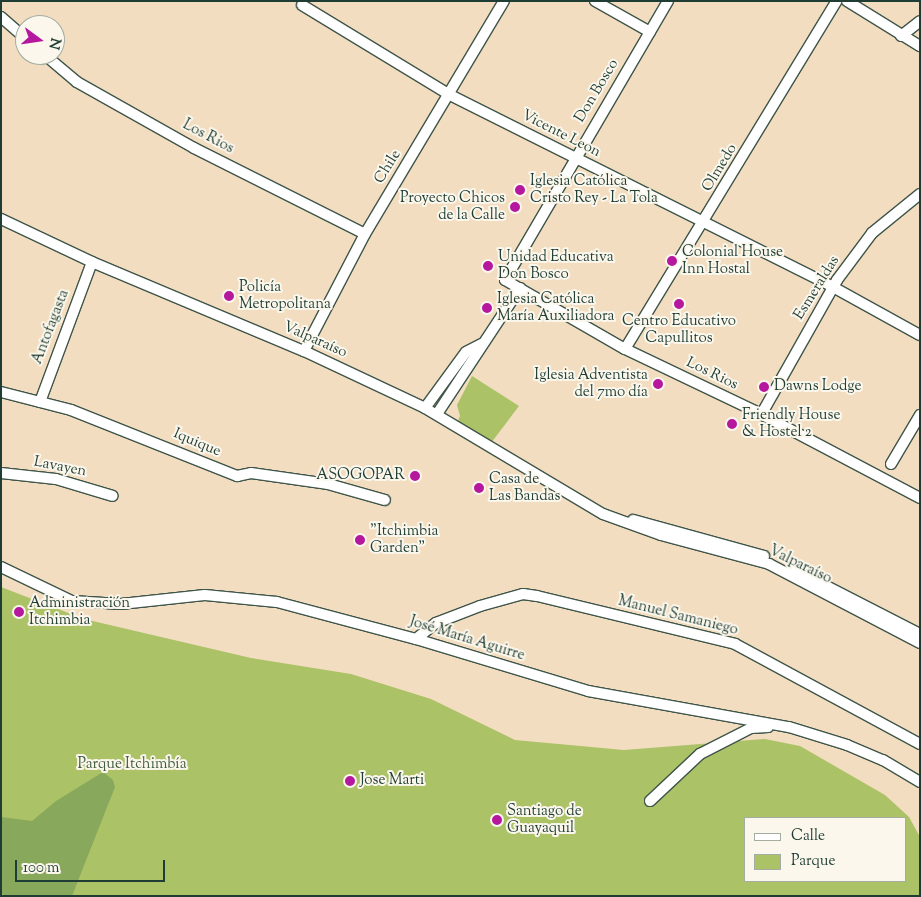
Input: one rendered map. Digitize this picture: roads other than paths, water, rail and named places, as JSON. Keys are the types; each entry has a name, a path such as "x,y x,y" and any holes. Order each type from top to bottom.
{"street":[{"name":"Chile","path":"304,350 364,234 450,95 504,1"},
{"path":"595,1 650,32"},
{"name":"Don Bosco","path":"520,288 505,280 668,1"},
{"name":"Olmedo","path":"625,349 704,223 837,1"},
{"path":"847,1 920,46"},
{"name":"Vicente Leon","path":"302,5 450,95 833,287 920,335"},
{"path":"1,17 15,29"},
{"path":"901,36 920,21"},
{"name":"Los Rios","path":"57,65 77,82 194,148 364,234"},
{"name":"Esmeraldas","path":"761,415 833,287 872,233 920,194"},
{"name":"Valparaíso","path":"1,220 92,262 304,350 425,408 603,514 661,535 769,564 920,644"},
{"name":"Antofagasta","path":"40,402 92,262"},
{"path":"436,414 520,288"},
{"name":"Los Rios","path":"520,288 625,349 761,415 920,498"},
{"path":"425,408 466,352 483,343"},
{"name":"Iquique","path":"1,392 71,410 237,476 251,473 328,484 385,500"},
{"path":"891,464 920,415"},
{"name":"Lavayen","path":"1,473 56,479 113,496"},
{"name":"Valparaíso","path":"603,514 660,525 755,552 806,574 920,634"},
{"name":"José María Aguirre","path":"1,567 72,601 121,604 205,595 277,602 416,639 588,691 789,727 847,745 883,760 920,782"},
{"name":"Manuel Samaniego","path":"416,639 436,623 480,606 523,594 538,596 736,644 920,744"},
{"path":"650,802 700,754 751,728 789,727"}],"place":[{"name":"Iglesia Católica Cristo Rey - La Tola","path":"520,190"},
{"name":"Proyecto Chicos de la Calle","path":"515,207"},
{"name":"Colonial House Inn Hostal","path":"672,261"},
{"name":"Unidad Educativa Don Bosco","path":"488,266"},
{"name":"Policía Metropolitana","path":"229,296"},
{"name":"Centro Educativo Capullitos","path":"679,304"},
{"name":"Iglesia Católica María Auxiliadora","path":"487,308"},
{"name":"Iglesia Adventista del 7mo día","path":"658,384"},
{"name":"Dawns Lodge","path":"764,387"},
{"name":"Friendly House & Hostel 2","path":"732,424"},
{"name":"ASOGOPAR","path":"415,476"},
{"name":"Casa de Las Bandas","path":"479,488"},
{"name":"\"Itchimbia Garden\"","path":"360,540"},
{"name":"Administración Itchimbia","path":"19,612"},
{"name":"Jose Marti","path":"350,781"},
{"name":"Santiago de Guayaquil","path":"497,820"}],"park label":[{"name":"Parque Itchimbía","path":"132,765"}]}
